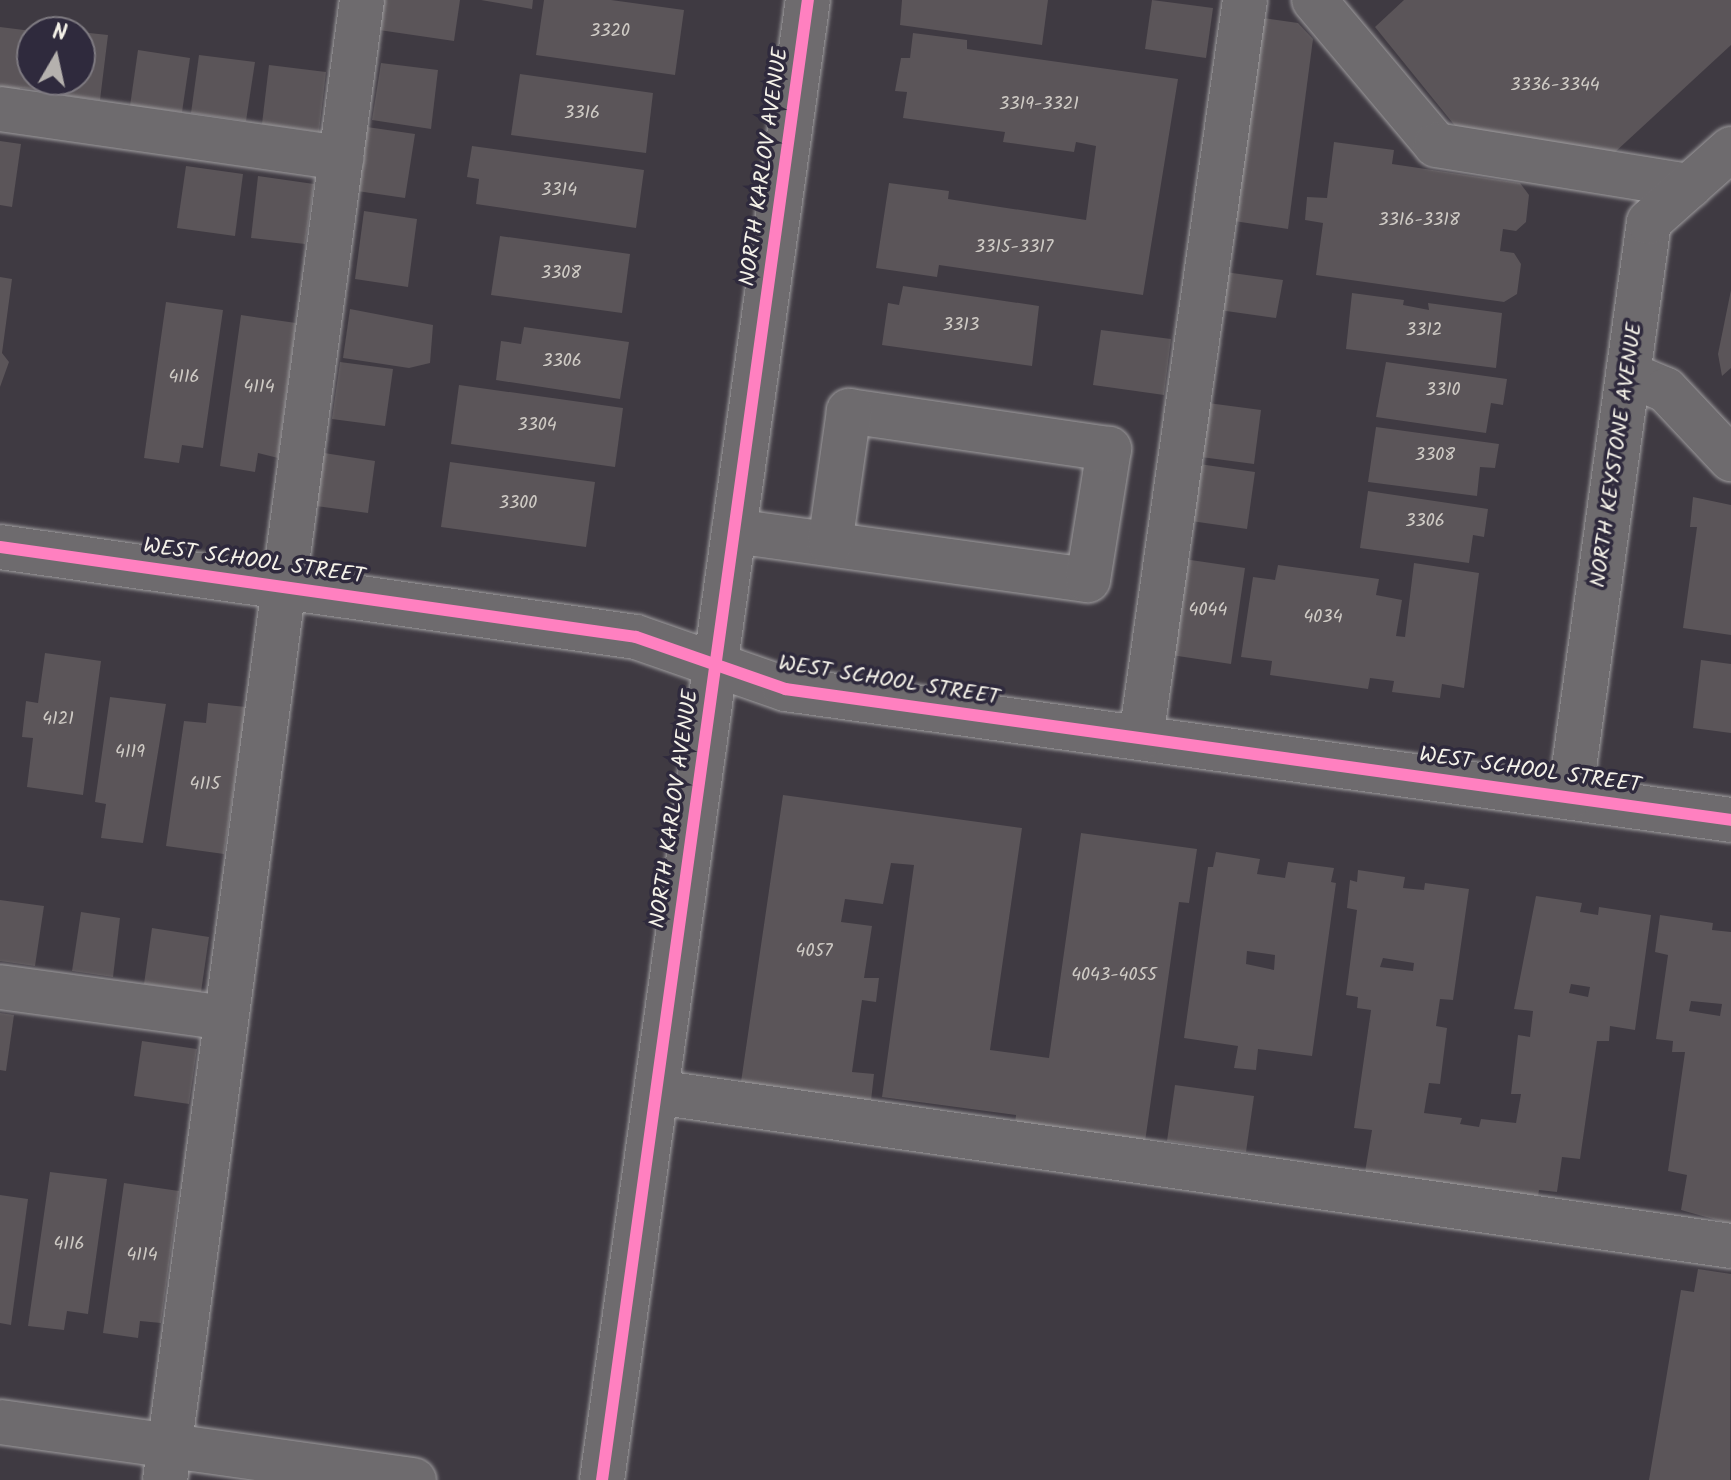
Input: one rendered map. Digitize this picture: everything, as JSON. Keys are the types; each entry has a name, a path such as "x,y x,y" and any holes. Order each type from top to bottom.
{"street":[{"path":"167,1463 362,0"},
{"name":"NORTH KARLOV AVENUE","path":"602,1480 808,0"},
{"path":"1141,738 1245,0"},
{"path":"1314,0 1436,145 1690,186"},
{"path":"0,109 341,158"},
{"name":"NORTH KEYSTONE AVENUE","path":"1570,797 1649,222 1731,149"},
{"path":"1628,374 1666,390 1731,459"},
{"path":"734,531 1088,580 1109,449 849,411 830,544"},
{"name":"WEST SCHOOL STREET","path":"0,547 636,637 785,689 1731,820"},
{"path":"0,987 226,1018"},
{"path":"656,1092 1731,1246"},
{"path":"0,1422 167,1463 414,1480"}],"building":[{"path":"383,0 460,0 454,41 379,30"},
{"path":"481,0 533,0 532,9"},
{"path":"544,0 611,0 684,10 675,75 536,55"},
{"path":"902,0 1048,0 1042,45 900,25"},
{"path":"1152,0 1213,8 1206,58 1145,49"},
{"path":"1404,0 1731,0 1731,45 1614,153 1456,127 1375,27"},
{"path":"1263,18 1298,23 1313,39 1288,229 1234,221"},
{"path":"0,27 16,29 16,96 0,94"},
{"path":"913,33 967,40 967,49 1178,79 1143,295 939,265 937,277 876,268 889,183 949,191 948,199 1086,220 1096,146 1076,142 1074,152 1003,142 1005,132 903,118 907,92 895,91 901,58 910,58"},
{"path":"96,34 108,35 100,100 69,96 96,96"},
{"path":"138,50 190,58 182,112 130,106"},
{"path":"199,55 255,62 246,121 191,113"},
{"path":"381,63 438,70 431,129 372,120"},
{"path":"269,65 326,72 319,132 262,124"},
{"path":"520,74 653,93 646,153 511,135"},
{"path":"367,127 415,134 405,198 357,191"},
{"path":"0,141 21,144 12,207 0,205"},
{"path":"1334,142 1394,150 1392,164 1520,183 1529,195 1526,222 1516,231 1503,229 1500,251 1514,253 1521,264 1517,294 1504,302 1316,275 1323,223 1305,220 1307,197 1327,198"},
{"path":"472,146 644,170 636,228 476,204 479,179 467,177"},
{"path":"186,166 243,174 235,236 177,228"},
{"path":"258,176 314,184 305,244 251,238"},
{"path":"364,211 417,219 408,287 355,279"},
{"path":"500,236 630,254 622,313 491,295"},
{"path":"1225,272 1283,280 1276,318 1219,310"},
{"path":"0,277 12,279 2,353 9,362 0,387"},
{"path":"903,286 1039,306 1032,366 882,345 888,303 899,305"},
{"path":"1731,290 1731,368 1722,376 1718,354"},
{"path":"1352,293 1404,300 1403,305 1429,310 1428,303 1502,313 1496,368 1346,349"},
{"path":"166,302 223,310 203,448 182,445 179,463 144,458"},
{"path":"350,309 433,325 430,363 409,368 343,358"},
{"path":"241,315 296,323 278,458 258,453 255,472 220,466"},
{"path":"524,327 629,342 620,399 496,380 501,341 521,344"},
{"path":"1101,330 1171,339 1164,395 1093,385"},
{"path":"340,362 393,369 385,426 332,419"},
{"path":"1386,362 1507,379 1503,405 1491,403 1486,433 1376,417"},
{"path":"459,385 623,408 615,467 451,444"},
{"path":"1208,403 1261,410 1254,464 1201,457"},
{"path":"1376,427 1499,444 1495,468 1480,467 1477,496 1368,482"},
{"path":"324,453 375,461 368,513 316,506"},
{"path":"450,462 595,482 586,547 441,527"},
{"path":"1199,464 1255,472 1247,529 1191,521"},
{"path":"1368,491 1488,509 1484,537 1473,535 1469,563 1360,548"},
{"path":"1693,497 1731,505 1731,635 1683,628 1697,527 1690,527"},
{"path":"1184,559 1245,568 1231,664 1171,655"},
{"path":"1414,563 1479,573 1464,688 1442,684 1440,698 1392,692 1394,681 1370,678 1368,689 1270,675 1272,661 1241,657 1253,577 1275,580 1278,565 1379,579 1376,595 1402,600 1396,636 1405,637"},
{"path":"45,653 101,661 83,795 27,787 33,738 22,737 26,701 38,703"},
{"path":"1701,660 1731,664 1731,733 1693,728"},
{"path":"110,697 166,704 143,843 101,838 106,804 95,802"},
{"path":"208,703 246,707 224,854 166,846 184,721 206,723"},
{"path":"783,795 1022,828 990,1050 1049,1058 1081,833 1197,849 1189,903 1179,902 1145,1142 1015,1124 1016,1115 882,1097 914,865 891,863 883,904 845,899 841,922 872,926 864,978 879,978 876,1002 862,1000 852,1072 874,1074 871,1101 741,1082"},
{"path":"1216,852 1260,859 1257,874 1285,878 1288,862 1334,868 1331,882 1336,883 1312,1056 1258,1049 1256,1070 1234,1068 1238,1046 1184,1038 1208,867 1213,867","holes":["1247,951 1275,955 1274,970 1246,964"]},
{"path":"1358,870 1405,877 1403,888 1424,890 1425,883 1469,889 1453,1000 1440,999 1436,1026 1447,1028 1440,1084 1429,1083 1424,1113 1462,1118 1460,1124 1479,1127 1481,1119 1516,1123 1521,1094 1511,1094 1518,1035 1530,1037 1533,1011 1514,1009 1536,896 1582,903 1580,912 1598,915 1599,907 1651,915 1635,1030 1610,1026 1609,1041 1597,1041 1580,1159 1562,1157 1557,1192 1539,1190 1538,1196 1365,1172 1372,1130 1354,1128 1371,1010 1357,1008 1358,997 1346,995 1357,910 1347,908 1350,880 1357,882","holes":["1383,958 1414,963 1413,971 1380,967","1571,984 1590,987 1588,997 1569,993"]},
{"path":"0,900 44,906 35,966 0,961"},
{"path":"81,912 120,918 113,977 72,971"},
{"path":"1660,915 1713,923 1712,930 1731,932 1731,1224 1681,1210 1687,1175 1668,1171 1685,1052 1672,1052 1673,1041 1656,1039 1668,955 1655,952","holes":["1691,1001 1722,1004 1720,1016 1689,1011"]},
{"path":"152,928 209,937 201,992 144,984"},
{"path":"0,1013 14,1015 6,1071 0,1070"},
{"path":"142,1041 197,1049 189,1104 134,1096"},
{"path":"1175,1085 1254,1096 1246,1152 1167,1141"},
{"path":"50,1172 107,1179 88,1314 67,1311 64,1330 28,1326"},
{"path":"124,1183 179,1191 161,1323 140,1321 138,1338 103,1333"},
{"path":"0,1195 28,1199 11,1325 0,1323"},
{"path":"1698,1269 1731,1274 1730,1480 1649,1480 1681,1290 1694,1292"}],"cycle path":[{"path":"602,1480 808,0"},
{"path":"0,547 636,637 785,689 1731,820"}]}
